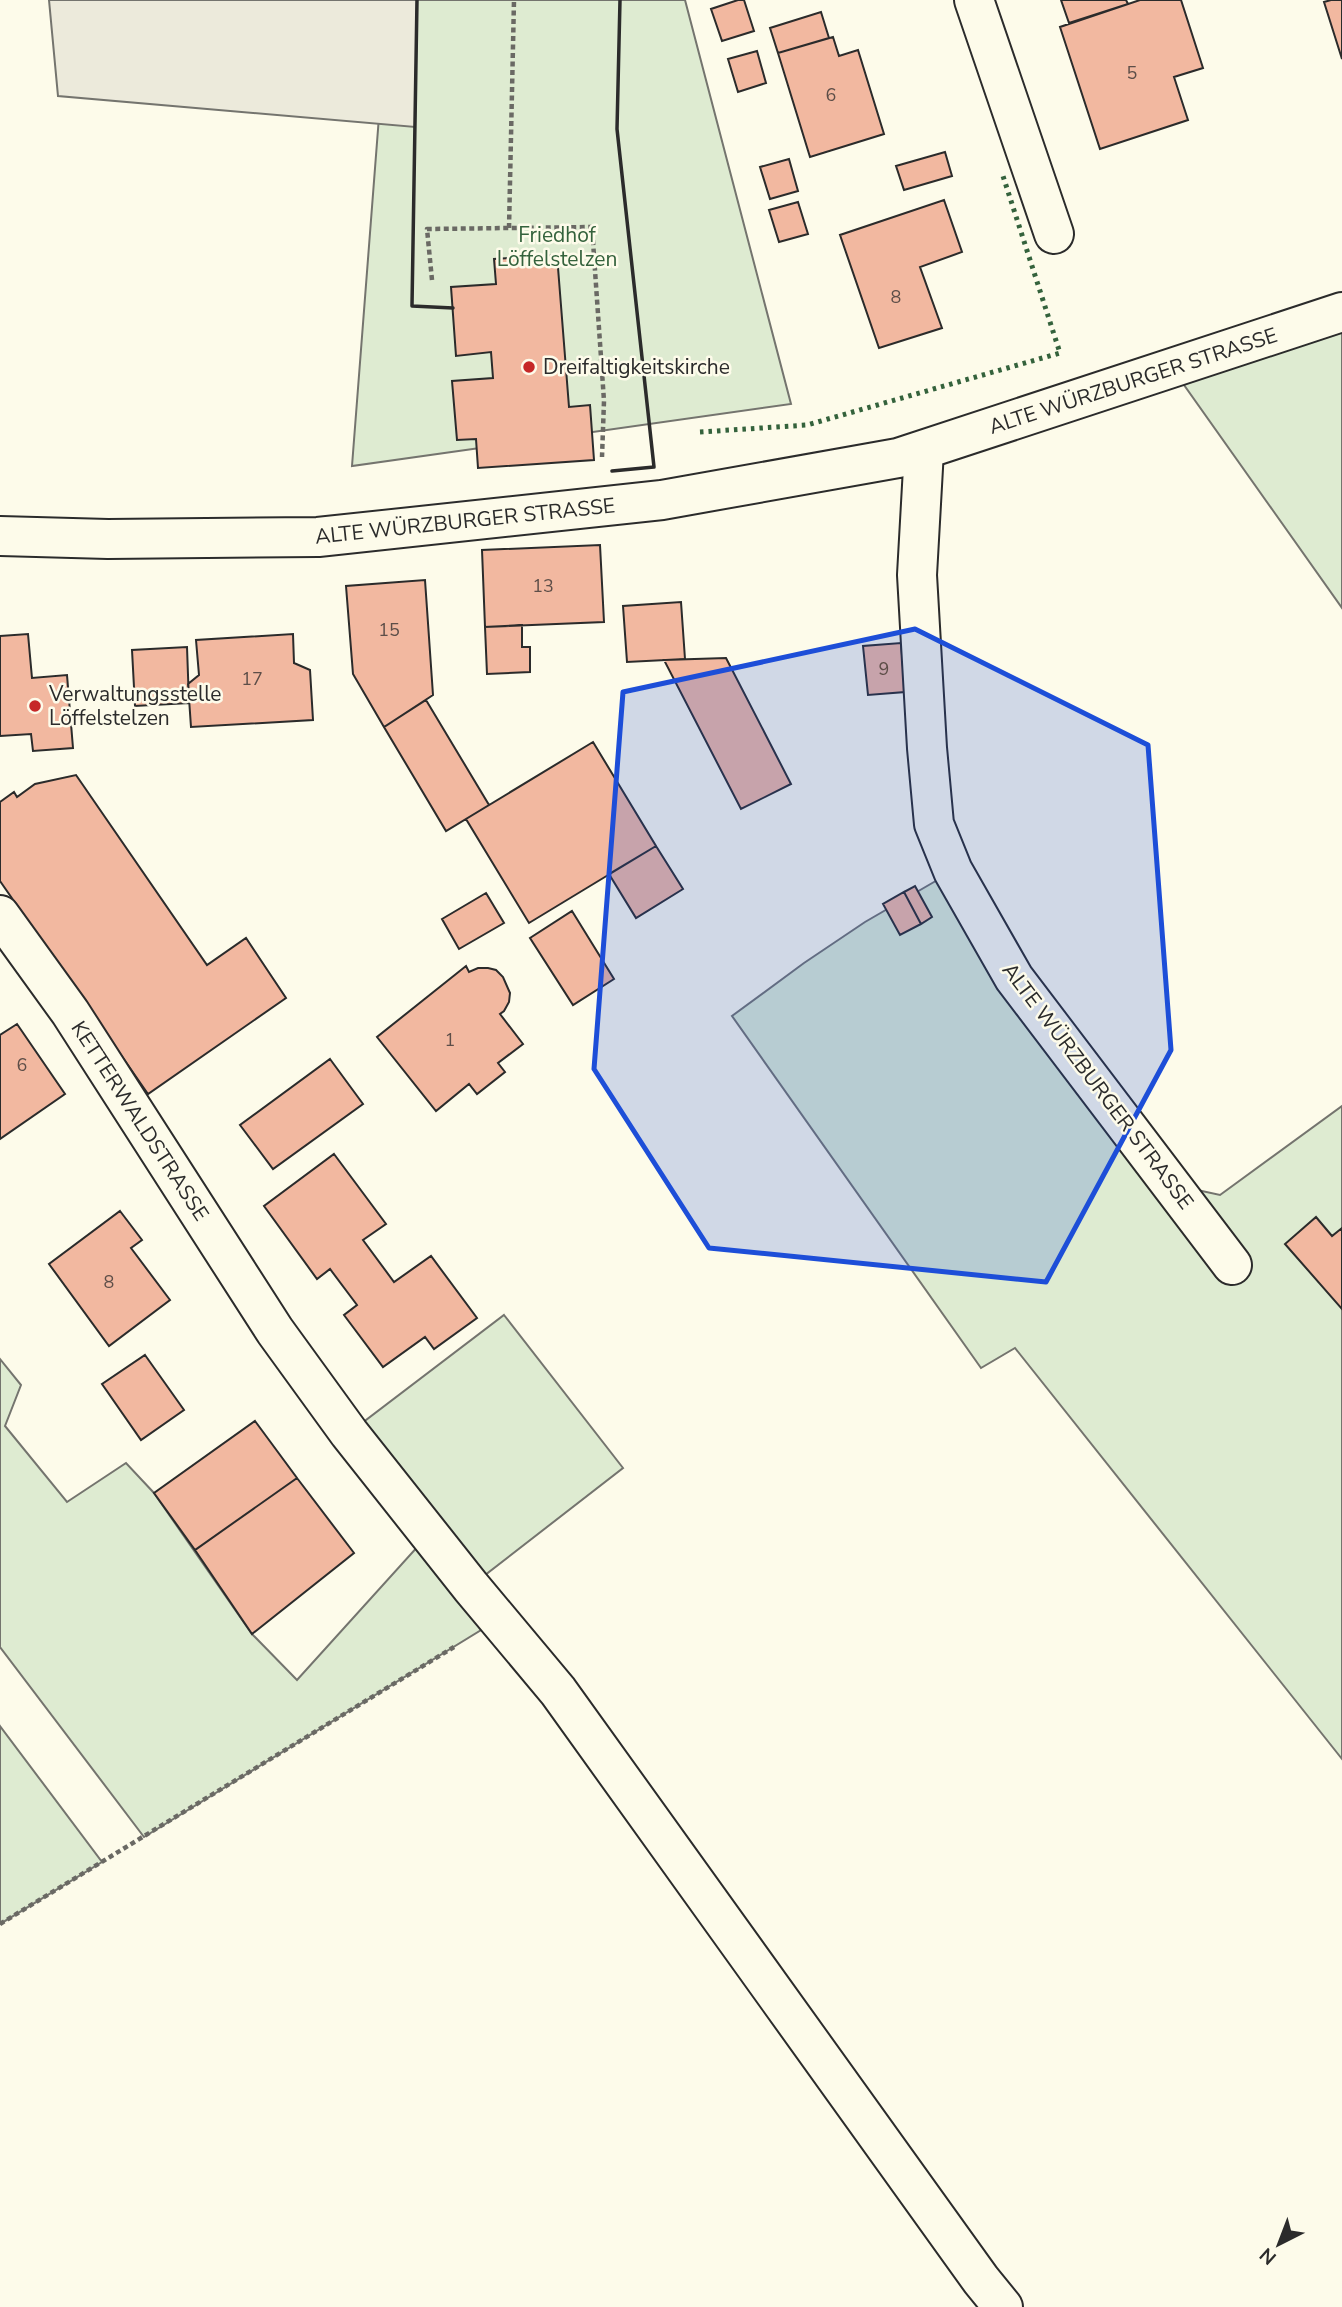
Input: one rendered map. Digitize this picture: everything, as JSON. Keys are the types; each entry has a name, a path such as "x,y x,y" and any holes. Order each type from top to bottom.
{"street":[{"path":"974,0 1054,234"},
{"name":"ALTE WÜRZBURGER STRASSE","path":"0,536 108,539 318,537 662,500 898,458 1342,312"},
{"name":"ALTE WÜRZBURGER STRASSE","path":"924,450 917,575 934,824 953,871 1014,978 1232,1265"},
{"name":"KETTERWALDSTRASSE","path":"0,915 70,1012 275,1331 349,1433 471,1587 558,1691 1003,2307"}],"path":[{"path":"509,228 514,0"},
{"path":"432,280 427,229 592,227 604,401 600,507"},
{"path":"0,1924 499,1619"}],"highlighted area":[{"path":"915,629 1148,745 1171,1050 1046,1282 709,1248 594,1069 623,692"}],"green space":[{"name":"Friedhof Löffelstelzen","path":"388,0 685,0 791,404 352,466"},
{"path":"1342,312 1342,608 1172,368"},
{"path":"953,871 1170,1184 1220,1195 1342,1106 1342,1759 1015,1348 981,1368 732,1016 865,922"},
{"path":"504,1315 623,1468 471,1586 499,1619 144,1837 0,1647 0,1359 21,1385 5,1426 67,1502 126,1463 154,1493 252,1634 297,1680 430,1533 349,1433"},
{"path":"0,1726 102,1862 0,1924"}],"shaded area":[{"path":"49,0 417,0 415,127 58,96"}],"building":[{"path":"744,0 754,31 722,41 711,9"},
{"path":"1061,0 1126,0 1128,4 1069,23"},
{"path":"1140,0 1181,0 1203,68 1174,77 1188,120 1100,149 1060,27"},
{"path":"1342,0 1342,59 1324,2"},
{"path":"821,12 829,38 778,53 770,28"},
{"path":"833,37 839,56 858,50 884,134 810,157 778,53"},
{"path":"757,51 766,83 738,92 728,59"},
{"path":"945,152 952,176 904,190 896,166"},
{"path":"789,159 798,191 770,199 760,167"},
{"path":"944,200 962,252 920,267 942,328 879,348 840,235"},
{"path":"798,202 808,234 779,242 769,210"},
{"name":"Dreifaltigkeitskirche","path":"557,255 569,407 590,405 594,460 478,468 476,439 457,440 452,381 493,378 491,352 456,356 451,287 496,284 494,259"},
{"path":"600,545 604,622 485,627 482,550"},
{"path":"425,580 433,695 384,727 353,674 346,586"},
{"path":"681,602 685,659 627,662 623,606"},
{"path":"522,625 522,647 530,647 530,672 487,674 485,627"},
{"name":"Verwaltungsstelle Löffelstelzen","path":"28,634 32,678 67,675 73,748 33,751 31,734 0,736 0,636"},
{"path":"293,634 294,663 310,670 313,720 191,727 188,684 199,675 196,640"},
{"path":"901,643 905,692 868,695 863,646"},
{"path":"187,647 189,703 135,706 132,650"},
{"path":"726,658 791,784 741,809 664,660"},
{"path":"426,700 489,805 446,831 384,727"},
{"path":"593,742 656,846 529,923 466,819"},
{"path":"76,775 207,965 246,938 286,998 148,1094 0,881 0,802 14,792 17,797 35,784"},
{"path":"656,846 683,889 636,918 609,874"},
{"path":"915,886 932,917 921,924 904,892"},
{"path":"904,892 921,924 900,935 883,904"},
{"path":"486,893 504,923 459,949 442,919"},
{"path":"572,911 614,979 573,1005 530,938"},
{"path":"466,966 469,972 488,968 496,970 503,977 510,993 509,1002 500,1014 523,1044 498,1063 505,1072 477,1094 469,1084 436,1111 377,1037"},
{"path":"17,1024 65,1094 0,1139 0,1035"},
{"path":"330,1059 363,1104 273,1169 240,1125"},
{"path":"334,1154 386,1224 363,1240 394,1282 431,1256 477,1318 434,1349 425,1337 383,1367 344,1315 357,1305 330,1269 317,1279 264,1206"},
{"path":"120,1211 142,1240 131,1248 170,1300 109,1346 49,1264"},
{"path":"1316,1217 1332,1236 1342,1228 1342,1309 1285,1244"},
{"path":"145,1355 184,1410 141,1440 102,1384"},
{"path":"255,1421 297,1478 195,1550 154,1493"},
{"path":"297,1478 354,1553 252,1634 195,1550"}],"hedge":[{"path":"700,432 807,425 1060,353 1003,176"}],"wall":[{"path":"417,0 412,306 453,308"},
{"path":"612,471 654,467 617,129 620,0"}],"place":[{"name":"Dreifaltigkeitskirche","path":"529,367"},
{"name":"Verwaltungsstelle Löffelstelzen","path":"35,706"}]}
